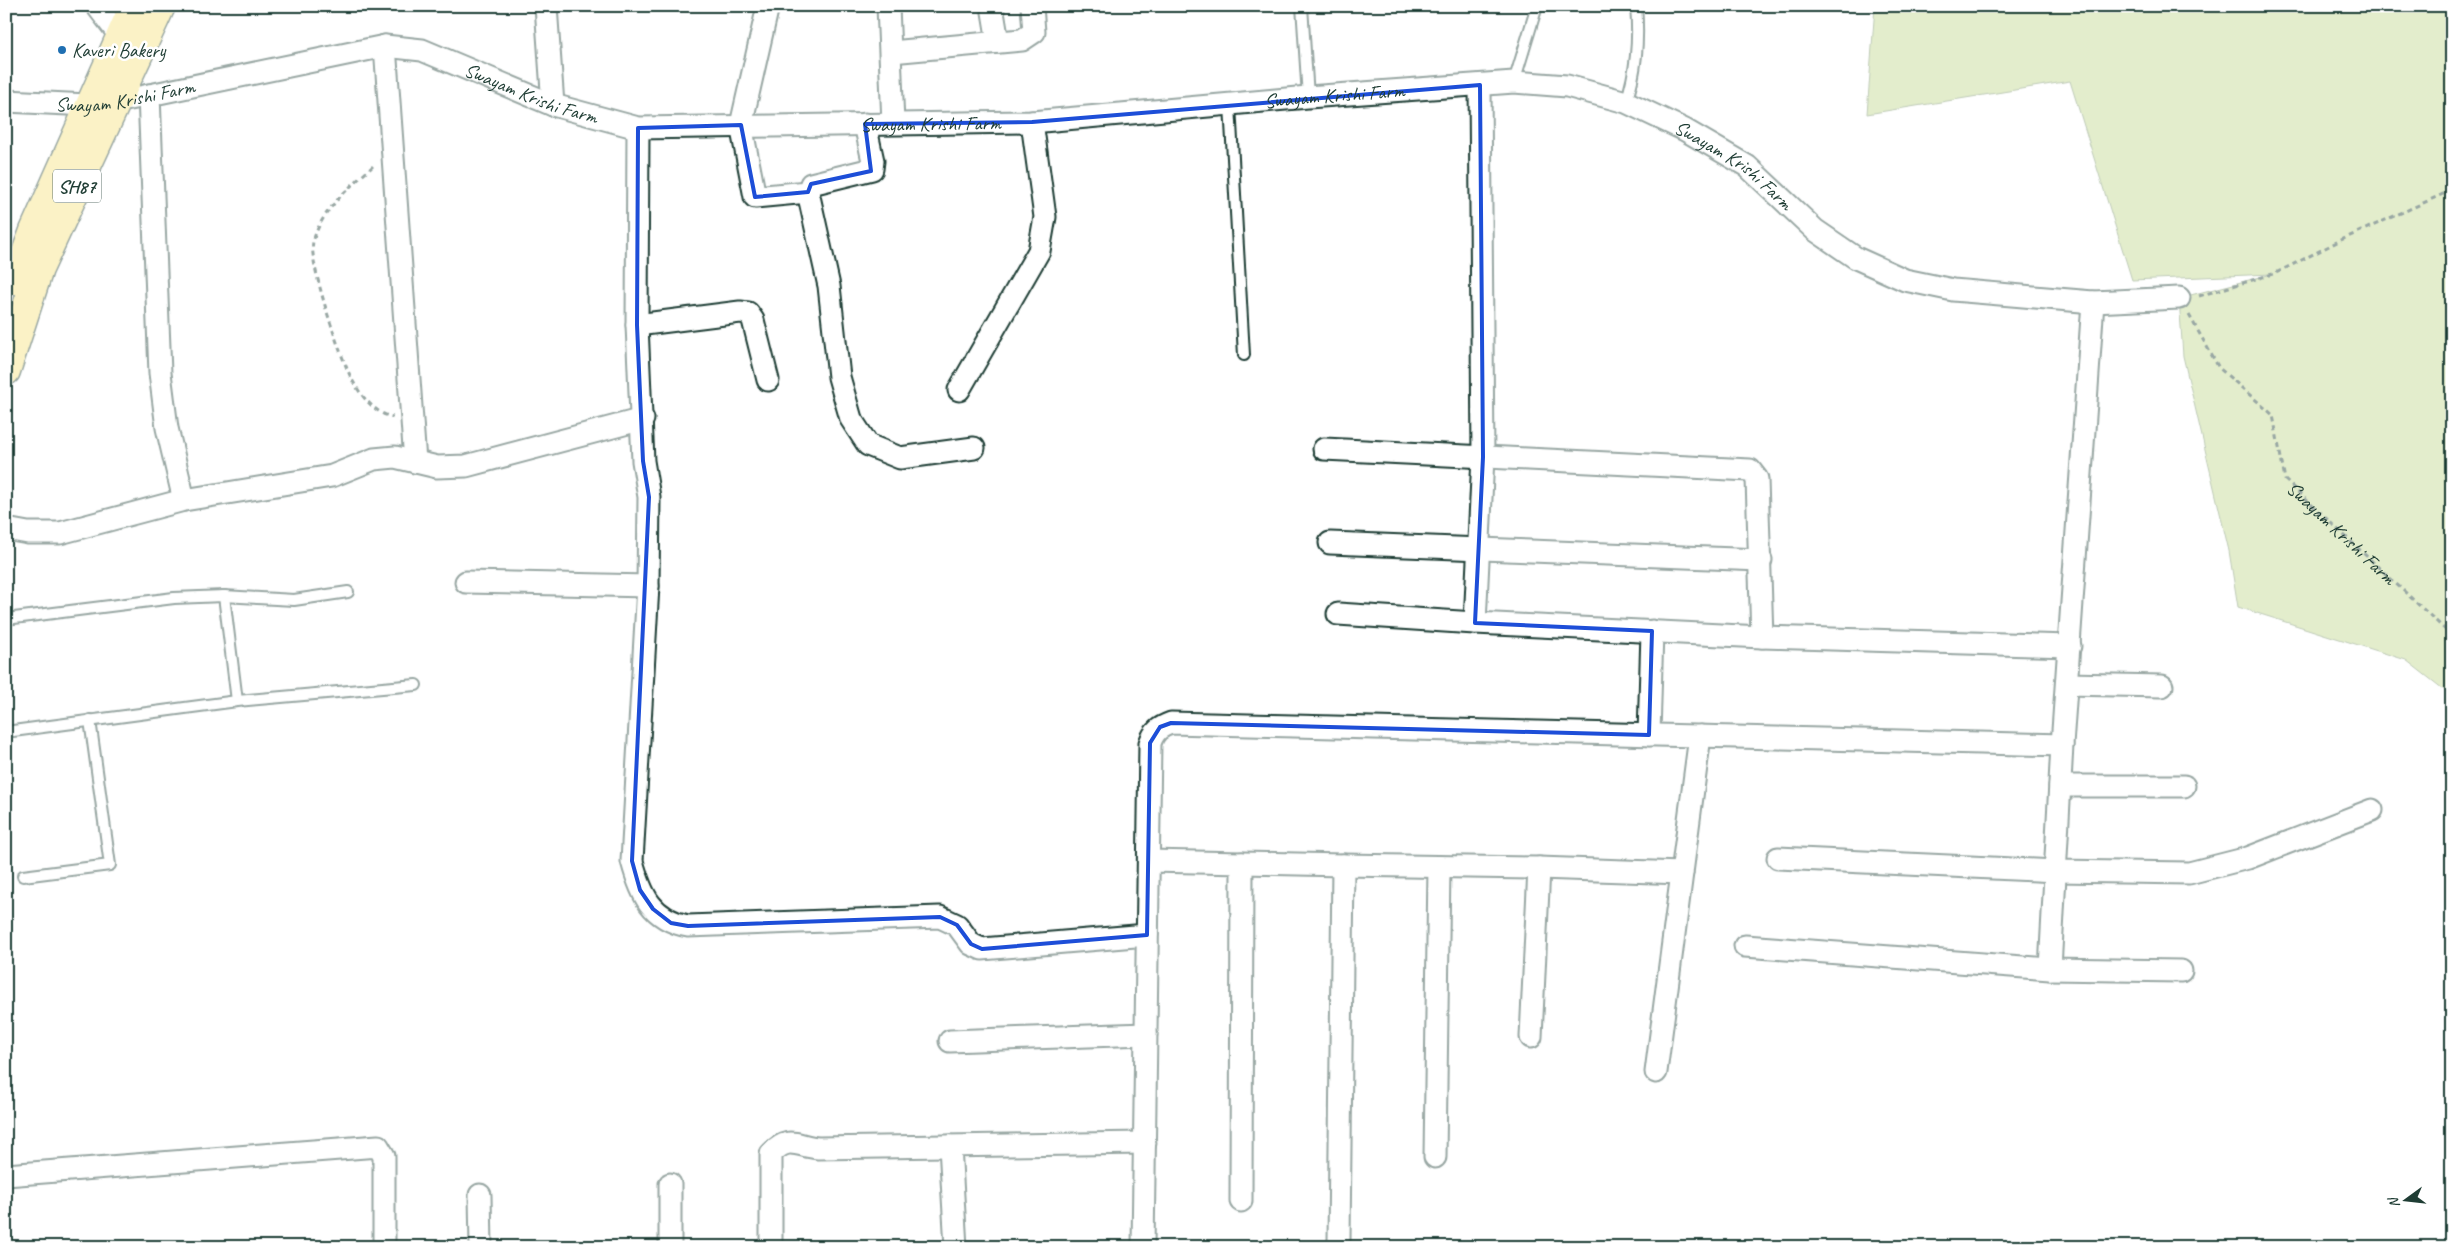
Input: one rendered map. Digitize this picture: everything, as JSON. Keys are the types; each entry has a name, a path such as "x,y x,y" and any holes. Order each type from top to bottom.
{"main road":[{"name":"SH87","path":"6,307 34,231 88,105 134,6"},
{"name":"SH87","path":"6,371 39,269 161,6"}],"street":[{"path":"97,6 120,36"},
{"path":"546,6 553,105"},
{"path":"768,6 741,126 755,197 808,192"},
{"path":"888,6 893,123"},
{"path":"992,6 998,42"},
{"path":"891,52 1022,40 1034,32 1032,6"},
{"path":"385,46 415,462"},
{"name":"Swayam Krishi Farm","path":"6,101 88,105 116,102 385,46 422,50 553,105 638,128 1032,122 1308,97 1480,84 1514,82 1567,86 1626,102 1686,130 1747,166 1815,230 1856,258 1905,280 1953,290 2093,302 2179,298"},
{"path":"1475,623 1483,457 1480,84"},
{"path":"149,95 160,373 168,428 184,500"},
{"path":"959,390 1039,251 1045,217 1032,122"},
{"path":"865,124 873,161 872,169 812,184 808,192 829,286 839,377 851,419 868,445 900,458 974,448"},
{"path":"638,128 637,325 643,419 643,462 649,497 648,586 632,861 640,890 653,908 671,923 688,926 940,917 957,925 971,944 982,948 1147,935"},
{"path":"2050,969 2062,745 2093,302"},
{"path":"637,325 740,312 748,313 753,320 768,380"},
{"path":"6,529 28,533 60,532 184,500 305,482 332,476 374,458 394,457 437,467 466,466 643,419"},
{"path":"1324,450 1750,470 1757,479 1762,637"},
{"path":"1330,543 1761,560"},
{"path":"466,582 648,586"},
{"path":"1338,614 1475,623 1762,637 2070,646"},
{"path":"1649,735 1652,631"},
{"path":"2067,684 2162,686"},
{"path":"1142,1247 1150,743 1153,735 1160,727 1171,723 2062,745"},
{"path":"1656,1072 1700,736"},
{"path":"2060,786 2184,786"},
{"path":"1778,858 2056,871 2189,873 2248,858 2372,810"},
{"path":"1149,861 1539,868 1682,873"},
{"path":"1241,1202 1242,863"},
{"path":"1337,1247 1339,1241 1342,865"},
{"path":"1435,1157 1439,867"},
{"path":"1531,1037 1539,868"},
{"path":"1745,946 2050,969 2181,971"},
{"path":"950,1041 1146,1034"},
{"path":"771,1247 771,1154 780,1144 792,1142 818,1148 1145,1143"},
{"path":"6,1175 378,1146 384,1156 384,1247"},
{"path":"950,1146 956,1247"},
{"path":"670,1184 670,1247"},
{"path":"480,1195 481,1247"}],"lane":[{"path":"1302,6 1308,97"},
{"path":"1514,82 1537,6"},
{"path":"1626,102 1633,80 1639,37 1636,6"},
{"path":"1230,105 1244,355"},
{"path":"6,620 174,598 224,596 294,600 348,592"},
{"path":"224,596 237,701"},
{"path":"13,731 237,701 416,685"},
{"path":"23,876 110,865 90,720"}],"path":[{"path":"392,148 345,192 318,223 312,244 320,289 333,332 353,383 370,405 389,417 412,420"},
{"path":"2179,298 2205,295 2276,273 2341,240 2452,190"},
{"name":"Swayam Krishi Farm","path":"2179,298 2219,368 2273,415 2285,480 2452,636"}],"highlighted area":[{"path":"1480,85 1483,457 1475,623 1652,631 1649,735 1171,723 1160,727 1150,743 1147,935 982,949 971,944 957,925 940,917 688,926 671,923 653,909 640,890 632,861 649,497 643,461 637,325 638,128 741,125 755,197 808,192 811,184 871,171 865,124 1032,122"}],"green space":[{"path":"1875,6 2452,6 2452,696 2406,660 2238,607 2229,551 2183,356 2179,298 2272,274 2132,280 2070,81 1867,114"}],"place":[{"name":"Kaveri Bakery","path":"62,50"}]}
